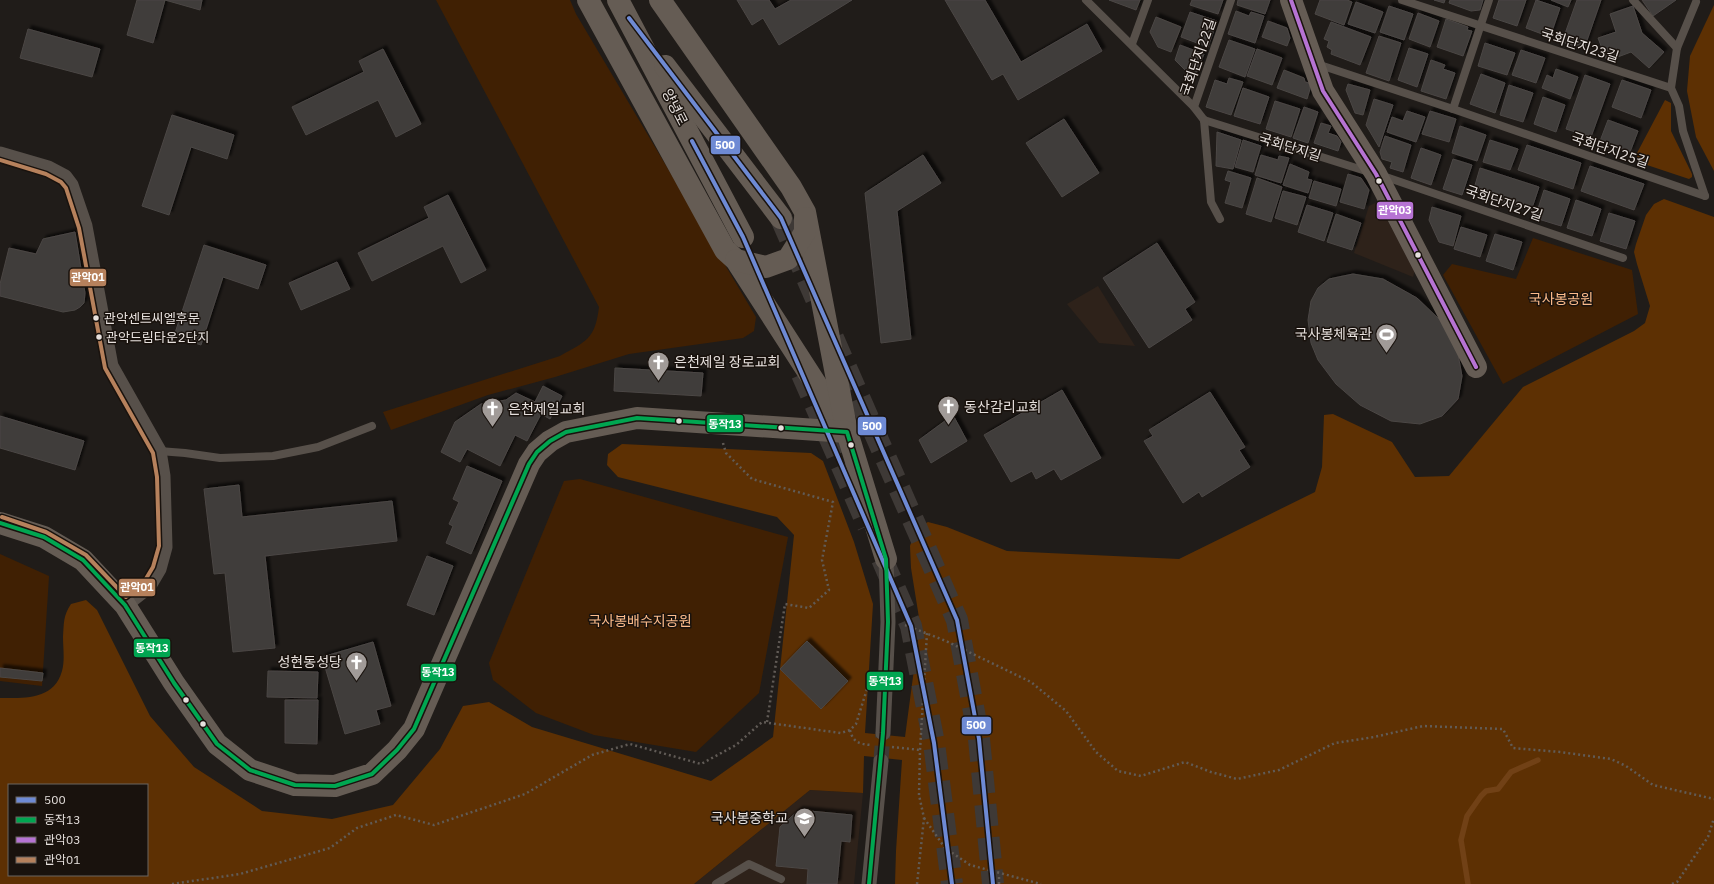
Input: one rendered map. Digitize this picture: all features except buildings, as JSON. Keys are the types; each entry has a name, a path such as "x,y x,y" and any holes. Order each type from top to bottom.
{"street":[{"path":"588,0 725,250 736,260 847,432"},
{"name":"양녕로","path":"618,0 629,18 743,237"},
{"path":"660,0 791,187 805,212 847,432 886,560 888,622 883,733"},
{"path":"1291,0 1323,91 1376,174 1476,367"},
{"name":"양녕로","path":"629,18 781,218"},
{"path":"0,154 48,168 65,177 71,185 85,226 111,366 159,451 163,476 165,547 159,569 149,586 125,604"},
{"path":"736,260 766,267 788,259 805,232 805,212"},
{"path":"0,524 44,537 83,560 125,604 174,683 217,744 250,770 295,785 334,786 372,774 397,750 414,729 529,464 536,452 550,441 566,432 637,418 847,432"},
{"path":"869,884 880,760"}],"lane":[{"path":"1086,0 1194,107"},
{"path":"1132,44 1148,0"},
{"name":"국회단지22길","path":"1204,120 1194,107 1231,0"},
{"name":"국회단지23길","path":"1402,0 1671,88"},
{"path":"1453,109 1489,0"},
{"path":"1633,0 1677,48"},
{"path":"1671,88 1677,48 1696,2"},
{"name":"국회단지25길","path":"1314,64 1453,109 1705,196 1683,131 1679,106 1671,88"},
{"path":"1204,120 1211,202 1220,219"},
{"name":"국회단지길","path":"1204,120 1376,174"},
{"name":"국회단지27길","path":"1376,174 1623,258"},
{"path":"159,451 220,458 273,456 318,447 372,426"},
{"path":"716,884 749,864 781,879"}],"path":[{"path":"717,424 726,453 752,479 833,502 822,560 829,590 809,608 785,604 767,722"},
{"path":"888,622 911,626 926,632 1031,682 1066,711 1096,752 1118,771 1141,776 1185,762 1211,772 1237,779 1279,770 1335,743 1374,737 1423,726 1503,730 1513,748 1560,752 1611,759 1626,766 1653,785 1714,799"},
{"path":"917,884 924,818 919,795 926,632"},
{"path":"172,884 240,874 330,848 357,828 396,815 434,825 525,794 592,755 630,744 701,764 736,745 762,722 826,732 841,732 850,730 856,724 868,688"},
{"path":"850,730 853,740 860,744"},
{"path":"907,748 920,750"},
{"path":"924,818 945,848 970,865 1041,884"},
{"path":"1672,884 1677,882 1708,837 1714,818"},
{"path":"999,884 1000,874"}],"shaded area":[{"path":"1714,5 1714,171 1696,137 1687,91 1690,56"},
{"path":"1665,100 1671,103 1671,131 1692,174 1692,177 1689,179 1638,162 1637,153"},
{"path":"1664,199 1714,217 1714,884 895,884 902,760 864,756 863,793 810,790 694,884 0,884 0,698 19,698 37,695 52,687 58,680 62,671 64,654 64,620 71,604 86,600 97,610 150,716 194,767 262,811 332,819 393,805 440,749 463,706 489,702 532,727 711,781 773,737 794,535 777,517 618,477 607,465 608,454 622,444 811,453 823,461 854,542 873,604 865,733 905,737 920,624 911,568 910,546 916,528 928,522 947,527 1007,551 1179,559 1315,492 1322,467 1324,415 1333,414 1392,442 1415,477 1449,476 1523,387 1634,331 1645,323 1650,306 1634,252 1646,215 1654,204"},
{"path":"1377,202 1415,270 1413,277 1354,253 1369,206"},
{"path":"1098,286 1135,346 1099,343 1067,304"},
{"name":"국사봉중학교","path":"810,790 863,793 854,884 694,884"}],"green space":[{"path":"436,0 570,0 576,14 756,317 754,331 743,338 629,354 555,377 488,395 391,430 383,412 560,356 583,343 592,333 599,307"},
{"name":"국사봉공원","path":"1533,238 1632,270 1638,314 1503,384 1443,275 1452,264 1516,279"},
{"name":"국사봉배수지공원","path":"580,479 788,537 759,693 696,752 594,735 536,713 493,680 489,663 564,481"},
{"path":"0,554 49,576 42,686 0,681"}],"waterway":[{"path":"1468,884 1461,840 1467,816 1486,791 1498,789 1511,772 1538,760"}],"tunnel":[{"path":"781,218 817,301"},
{"path":"833,338 957,620 979,739 993,884"},
{"path":"802,374 868,526"},
{"path":"882,559 911,626 934,743 952,884"},
{"path":"881,761 883,733"}],"transit line":[{"name":"관악03","path":"1291,0 1323,91 1376,174 1476,367"},
{"name":"500","path":"629,18 781,218 957,620 979,739 993,884"},
{"name":"500","path":"692,141 743,237 911,626 934,743 952,884"},
{"name":"관악01","path":"0,160 46,174 61,182 66,188 79,228 105,368 153,453 157,477 159,546 153,567 144,582 126,597 86,555 46,532 2,517"},
{"name":"동작13","path":"0,523 44,537 83,560 125,605 174,683 217,744 250,770 295,785 335,786 372,774 397,750 414,729 529,464 537,452 550,441 566,432 637,418 847,432 886,559 888,622 883,733 869,884"}],"place":[{"name":"관악센트씨엘후문","path":"96,318"},
{"name":"관악드림타운2단지","path":"99,337"},
{"name":"국사봉체육관","path":"1387,354"},
{"name":"은천제일 장로교회","path":"658,382"},
{"name":"동산감리교회","path":"948,426"},
{"name":"은천제일교회","path":"493,428"},
{"name":"성현동성당","path":"357,682"},
{"name":"국사봉중학교","path":"804,838"}]}
